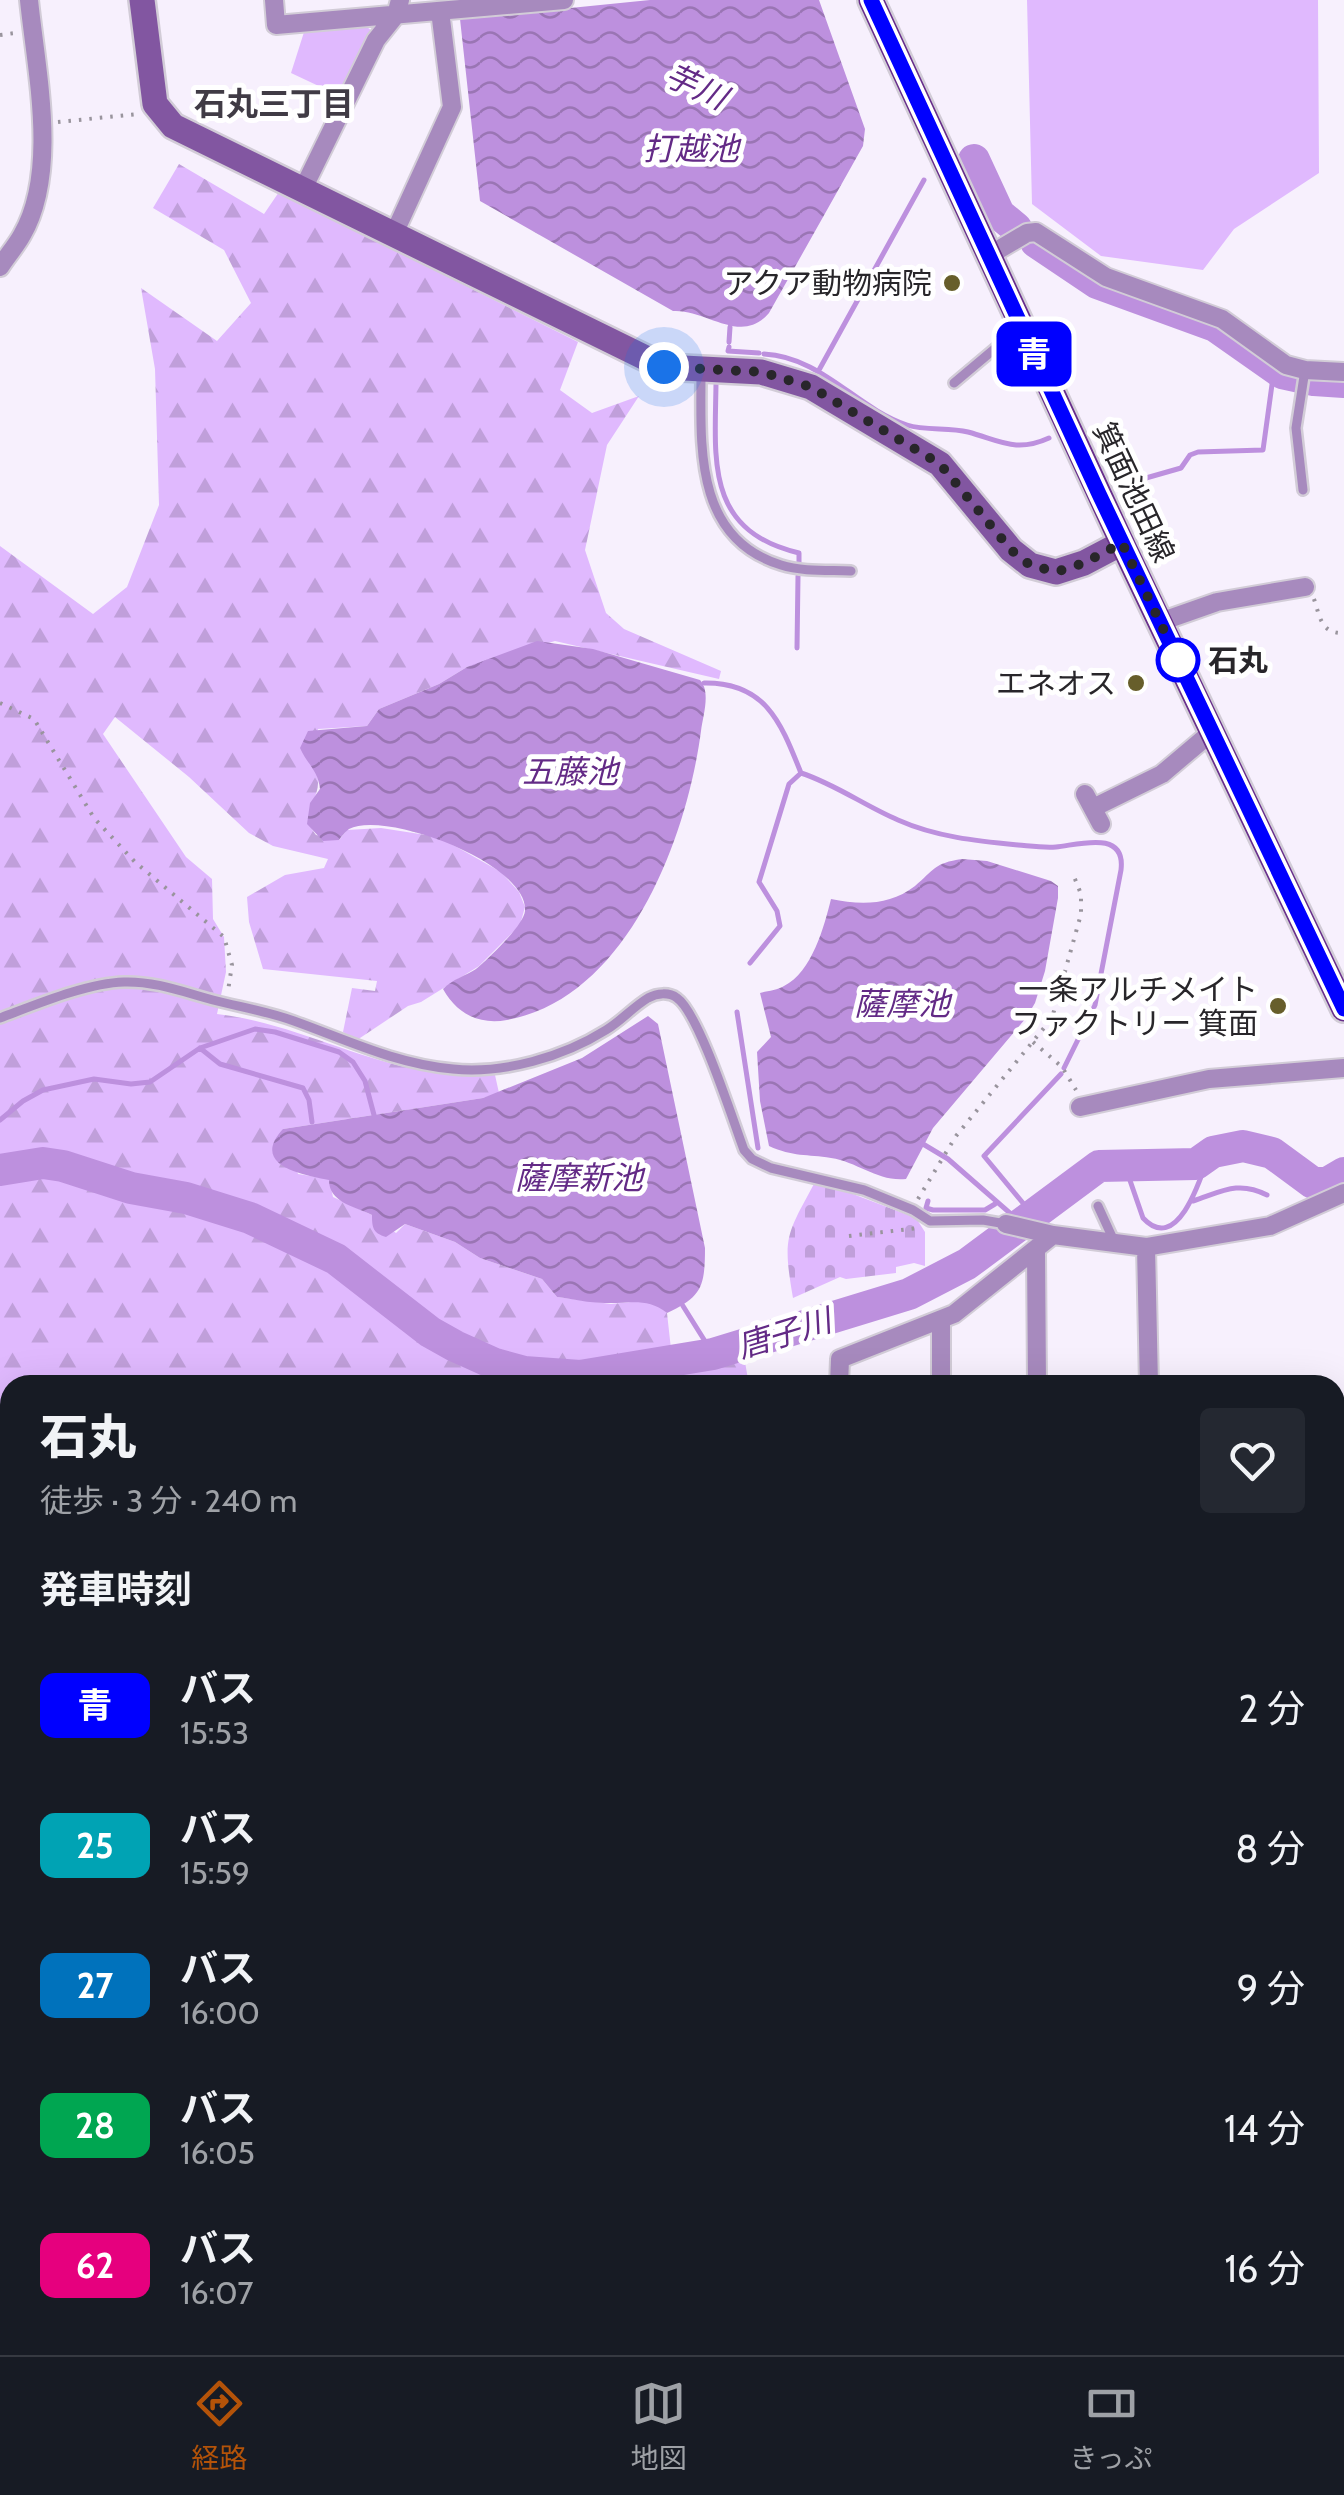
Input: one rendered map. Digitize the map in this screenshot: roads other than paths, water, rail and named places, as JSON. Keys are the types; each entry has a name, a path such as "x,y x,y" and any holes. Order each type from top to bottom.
{"main road":[{"name":"箕面池田線","path":"871,0 1122,543 1344,1008"}],"street":[{"path":"0,267 24,232 41,176 43,123 29,0"},
{"path":"142,0 155,104 174,126 664,367 762,372 811,387 940,464 1011,550 1030,565 1056,572 1084,563 1122,543"},
{"path":"274,0 276,25 398,7 440,11 552,1"},
{"path":"302,191 376,40 398,7"},
{"path":"393,236 452,107 440,11"},
{"path":"988,256 1027,233 1042,234 1106,277 1222,319 1304,377 1344,372"},
{"path":"1160,622 1217,602 1305,588"},
{"path":"1093,809 1162,774 1213,731"},
{"path":"1083,1106 1209,1080 1344,1068"},
{"path":"1015,1226 1053,1235 1146,1246 1270,1226 1344,1192"},
{"path":"839,1375 840,1359 954,1314 1053,1235"},
{"path":"1146,1246 1149,1375"},
{"path":"1036,1251 1038,1375"},
{"path":"941,1320 941,1375"}],"lane":[{"path":"954,383 998,346 1024,334"},
{"path":"701,369 705,484 738,540 781,566 852,571"},
{"path":"1303,490 1296,428 1304,377"},
{"path":"0,1018 120,982 170,987 280,1016 385,1056 477,1070 524,1063 558,1051 604,1032 648,998 676,996 707,1050 752,1160 849,1185 935,1221 974,1219 1015,1226"},
{"path":"1098,1206 1115,1244"}],"water":[{"name":"打越池","path":"650,0 819,0 865,129 863,146 769,313 747,326 673,311 480,201 460,19"},
{"name":"五藤池","path":"537,641 593,649 700,680 706,697 694,773 682,818 644,907 618,947 586,980 550,1006 507,1020 487,1021 462,1011 443,989 476,969 512,933 525,911 520,893 481,859 422,834 367,825 349,829 339,840 323,841 307,824 310,803 320,789 300,748 308,731 367,726 379,709 439,684 467,667"},
{"name":"薩摩池","path":"962,859 987,861 1058,886 1045,971 1026,1018 933,1128 906,1179 886,1178 841,1160 793,1154 769,1146 760,1101 757,1052 771,1037 760,993 782,987 802,970 815,948 831,899 863,903 895,897 940,865"},
{"name":"薩摩新池","path":"648,1016 658,1024 705,1248 699,1289 667,1313 645,1303 599,1303 557,1297 542,1279 480,1258 455,1242 405,1224 386,1237 374,1229 372,1215 333,1193 329,1180 294,1171 276,1160 272,1152 283,1129 483,1098 582,1058"}],"waterway":[{"name":"芋川","path":"974,160 999,214 1016,228"},
{"path":"819,370 924,180"},
{"name":"芋川","path":"1036,242 1097,283 1215,326 1282,373 1344,382"},
{"path":"729,342 730,327"},
{"path":"729,347 728,351 759,353"},
{"path":"764,354 804,364 907,425 961,431 1018,445 1049,438"},
{"path":"1125,484 1181,468 1190,455 1198,452 1263,450 1274,370"},
{"path":"716,384 717,465 731,510 746,528 768,543 799,553 799,563"},
{"path":"797,648 798,576"},
{"path":"704,683 725,685 757,698 778,722 801,773"},
{"path":"750,963 780,926 777,911 759,882 789,784 801,773 898,820 942,834 1041,847 1108,844 1121,857 1121,870 1095,1005 1064,1068"},
{"path":"737,1012 758,1148"},
{"path":"0,1120 43,1090 94,1079 131,1084 150,1082 200,1048 255,1029 339,1052 353,1062 365,1081 374,1115"},
{"path":"200,1048 220,1064 303,1088 312,1122"},
{"path":"1032,1214 984,1156 1061,1074"},
{"path":"923,1144 948,1159 1018,1220"},
{"name":"唐子川","path":"586,1375 713,1354 909,1294 967,1264 1099,1166 1196,1164 1213,1152 1243,1146 1272,1153 1313,1183 1327,1183 1344,1173"},
{"path":"1125,1166 1143,1218 1156,1227 1167,1227 1186,1208 1209,1154"},
{"name":"唐子川","path":"0,1170 43,1163 63,1166 250,1218 336,1259 430,1332 455,1346 524,1372 566,1375"},
{"path":"1193,1201 1238,1188 1267,1195"},
{"path":"928,1201 926,1208 933,1210 985,1210 995,1204"},
{"path":"683,1306 713,1354"}],"place":[{"name":"アクア動物病院","path":"952,283"},
{"name":"石丸","path":"1178,660"},
{"name":"エネオス","path":"1136,683"},
{"name":"一条アルチメイト ファクトリー 箕面","path":"1278,1006"}],"district":[{"name":"石丸三丁目","path":"274,103"}]}
